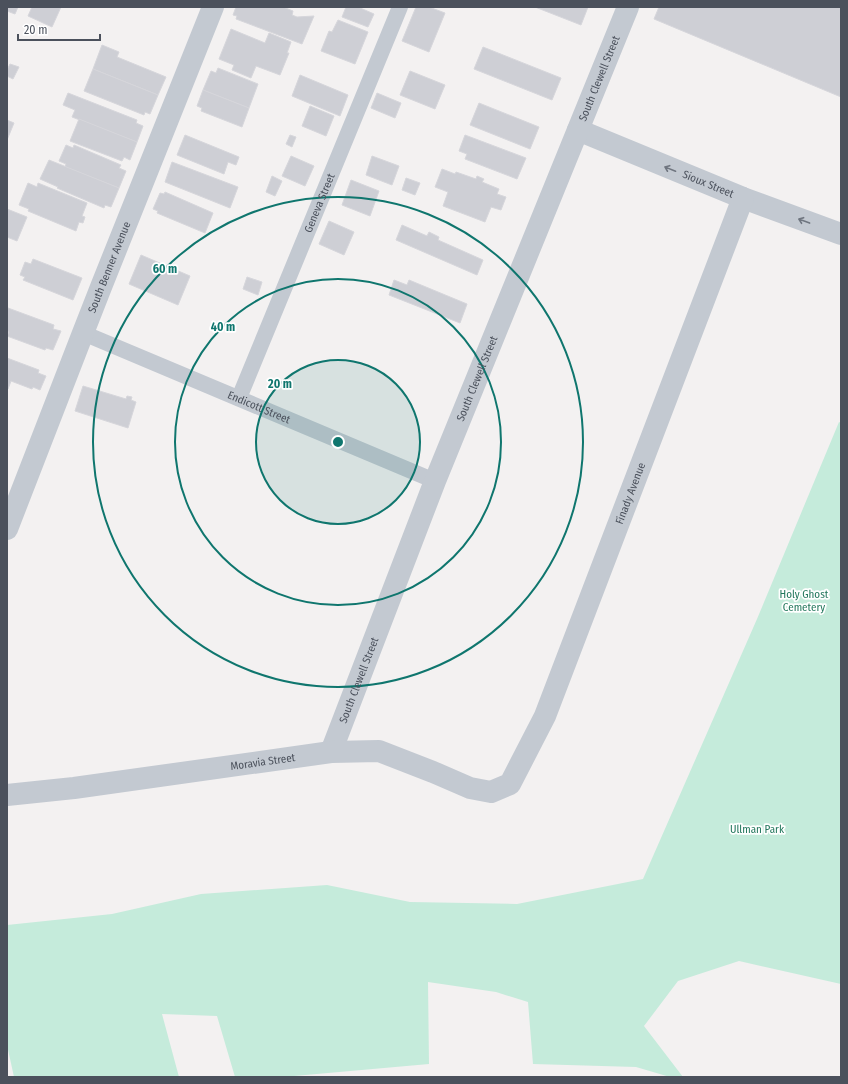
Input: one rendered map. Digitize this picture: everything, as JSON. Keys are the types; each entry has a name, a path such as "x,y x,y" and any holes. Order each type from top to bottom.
{"street":[{"name":"South Benner Avenue","path":"7,529 82,333 213,7"},
{"name":"South Clewell Street","path":"331,752 436,481 628,7"},
{"name":"Sioux Street","path":"578,130 743,198 841,234"},
{"name":"Finady Avenue","path":"510,784 545,716 743,198"},
{"name":"Moravia Street","path":"7,795 74,788 331,752 379,751 470,788 491,792 510,784"}],"lane":[{"name":"Geneva Street","path":"239,398 400,7"},
{"name":"Endicott Street","path":"82,333 436,481"}],"green space":[{"path":"839,422 841,423 841,984 739,961 678,981 644,1026 683,1077 670,1077 636,1067 533,1064 528,1002 496,992 428,982 429,1064 283,1077 235,1077 217,1016 162,1014 179,1077 14,1077 7,1045 7,925 112,914 201,894 327,885 410,902 517,904 643,879 757,619"}],"building":[{"path":"7,7 18,7 15,14 7,11"},
{"path":"32,7 61,7 52,27 28,16"},
{"path":"236,7 283,7 293,11 292,15 297,17 314,16 302,44 236,19 237,16 233,15"},
{"path":"346,7 358,7 374,14 368,27 342,17"},
{"path":"416,7 429,7 445,13 429,52 402,41"},
{"path":"535,7 588,7 581,25"},
{"path":"659,7 841,7 841,97 654,19"},
{"path":"338,20 368,32 355,64 321,51 329,31 332,32"},
{"path":"231,29 265,43 269,33 291,42 287,53 289,53 280,75 256,66 251,78 232,70 234,65 219,59"},
{"path":"102,45 119,52 117,57 166,77 158,95 93,69"},
{"path":"483,47 561,78 552,100 474,69"},
{"path":"10,64 19,67 13,79 7,76 7,70"},
{"path":"218,68 258,84 249,108 203,90 211,71 216,73"},
{"path":"93,69 158,95 150,114 145,112 144,115 84,91"},
{"path":"410,71 445,85 435,109 400,95"},
{"path":"300,75 348,95 340,116 292,96"},
{"path":"203,90 249,108 242,127 201,111 202,108 197,106"},
{"path":"68,93 137,120 136,123 143,126 137,142 72,117 75,110 63,105"},
{"path":"377,93 401,103 395,118 371,108"},
{"path":"479,103 539,127 530,149 470,125"},
{"path":"310,106 334,116 326,136 302,126"},
{"path":"79,119 137,142 130,160 124,157 122,161 70,141"},
{"path":"7,120 14,123 7,140"},
{"path":"185,135 239,157 236,165 228,162 224,174 177,155"},
{"path":"290,135 296,137 292,147 286,144"},
{"path":"465,135 526,158 517,179 465,159 467,154 459,151"},
{"path":"66,145 73,148 74,145 121,165 119,168 126,171 119,188 65,167 66,164 59,161"},
{"path":"291,156 314,166 305,186 282,176"},
{"path":"372,156 399,166 392,185 366,175"},
{"path":"49,160 119,188 111,207 105,205 104,208 40,179"},
{"path":"172,162 238,187 230,208 165,182"},
{"path":"442,169 476,179 477,176 484,179 482,182 499,189 497,194 506,197 501,210 491,207 485,222 443,206 448,192 435,187"},
{"path":"272,176 282,181 275,196 266,192"},
{"path":"406,178 420,183 415,195 402,190"},
{"path":"351,180 379,191 370,216 342,205"},
{"path":"28,183 37,187 38,183 87,203 82,216 85,217 83,223 79,222 76,231 28,211 29,209 19,205"},
{"path":"165,192 213,213 205,233 157,213 158,211 153,209 160,193 164,194"},
{"path":"7,209 27,217 17,241 7,237"},
{"path":"329,221 354,232 344,255 319,244"},
{"path":"402,225 427,236 429,232 439,237 438,240 483,260 477,275 396,240"},
{"path":"141,255 190,276 178,305 129,284"},
{"path":"33,259 82,278 73,300 23,280 25,277 20,275 25,262 31,264"},
{"path":"247,277 262,282 258,295 243,289"},
{"path":"394,280 407,285 409,280 467,304 460,323 389,295"},
{"path":"8,308 54,325 53,329 61,331 53,350 46,348 45,350 7,336 9,332 7,331"},
{"path":"7,358 39,370 38,373 46,376 40,390 33,387 32,389 11,381 8,389"},
{"path":"83,386 126,399 127,396 132,397 131,400 136,402 128,428 75,411"}],"park label":[{"name":"Holy Ghost Cemetery","path":"804,600"},
{"name":"Ullman Park","path":"757,829"}]}
